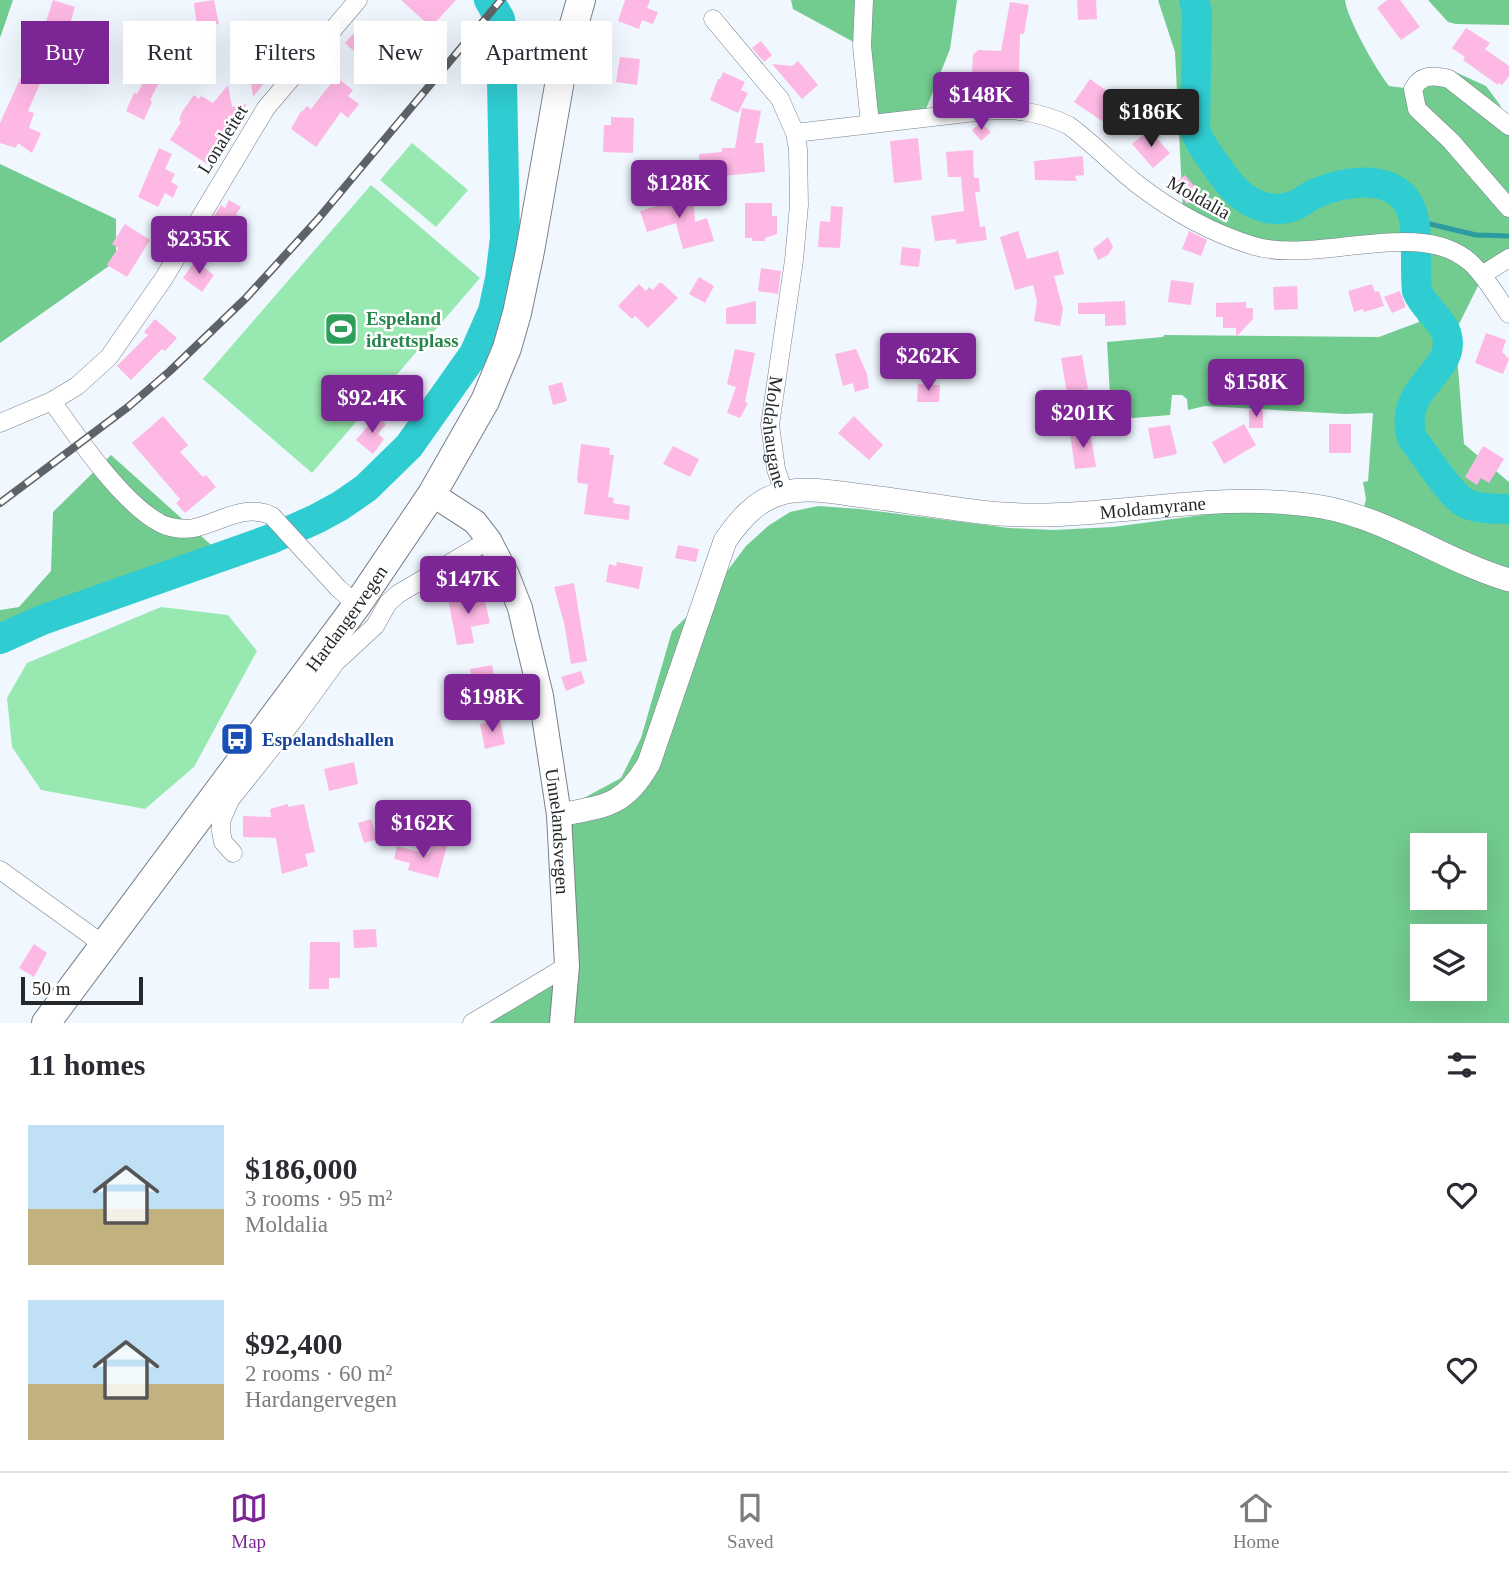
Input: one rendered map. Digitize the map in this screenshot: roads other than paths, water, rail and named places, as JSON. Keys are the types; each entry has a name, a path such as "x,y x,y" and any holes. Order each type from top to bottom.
{"main road":[{"name":"Hardangervegen","path":"46,1023 356,605 432,494 485,401 517,313 563,63 581,0"},
{"name":"Unnelandsvegen","path":"432,494 475,522 489,540 507,575 523,621 541,696 559,815 567,966 562,1023"}],"street":[{"name":"Lonaleitet","path":"0,423 52,401 77,386 109,357 164,278 260,118 358,0"},
{"path":"863,0 862,46 870,124"},
{"name":"Moldahaugane","path":"559,815 609,804 623,798 637,782 649,763 725,541 738,522 752,509 784,493 776,469 770,425 783,347 799,205 798,149 795,133 780,99 713,19"},
{"path":"1509,126 1449,79 1438,76 1423,78 1416,82 1413,89 1417,110 1451,141 1509,208"},
{"name":"Moldalia","path":"795,133 984,111 1029,111 1068,125 1135,183 1180,214 1216,232 1256,247 1297,252 1400,242 1443,246 1458,253 1482,275 1509,314"},
{"path":"1482,275 1509,258"},
{"path":"52,401 81,444 131,501 159,523 176,529 192,528 255,510 272,516 356,605"},
{"name":"Moldamyrane","path":"784,493 821,491 1017,515 1053,515 1230,500 1294,504 1348,513 1378,524 1478,571 1509,580"},
{"path":"233,853 223,842 220,831 221,821 230,800 336,662 375,626 388,603 398,594 489,540"},
{"path":"0,870 104,945"},
{"path":"472,1023 567,966"}],"waterway":[{"path":"0,639 42,620 271,539 316,519 366,488 409,446 474,354 493,311 500,279 505,238 501,28 500,19 489,0"},
{"path":"1194,0 1197,13 1195,130 1206,151 1243,197 1262,207 1284,208 1296,205 1326,189 1367,182 1392,188 1410,207 1416,236 1417,291 1447,336 1447,349 1443,360 1412,405 1412,438 1444,482 1465,503 1481,508 1509,509"},
{"path":"1414,223 1476,235 1509,236"}],"railway":[{"path":"0,503 128,407 246,298 318,219 501,0"}],"place":[{"name":"Espeland idrettsplass","path":"341,329"},
{"name":"Espelandshallen","path":"237,739"}]}
